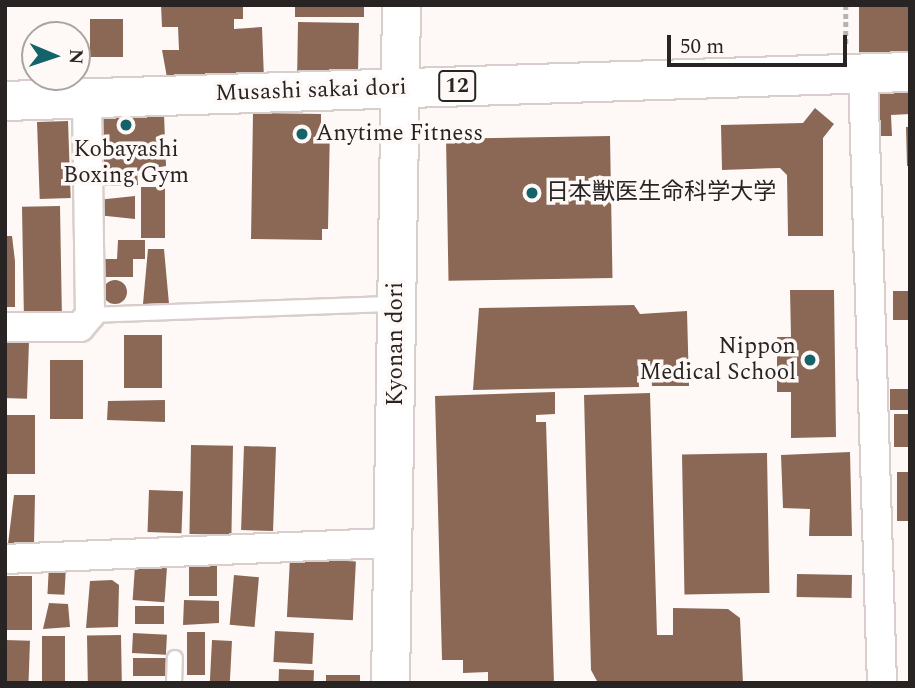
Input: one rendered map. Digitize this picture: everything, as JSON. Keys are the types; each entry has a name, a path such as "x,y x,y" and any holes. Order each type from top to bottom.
{"main road":[{"name":"Musashi sakai dori","path":"5,101 397,89 854,67 910,72"}],"street":[{"name":"Kyonan dori","path":"390,683 398,303 397,89 401,5"},
{"path":"854,67 882,683"},
{"path":"5,327 80,327 90,315 87,99"},
{"path":"5,559 394,543"}],"lane":[{"path":"90,315 398,303"},
{"path":"174,683 175,658"}],"path":[{"path":"846,5 854,67"}],"building":[{"path":"161,5 243,5 243,19 234,19 234,29 262,27 264,79 168,83 162,50 179,50 178,27 162,27"},
{"path":"295,5 364,5 364,17 295,17"},
{"path":"859,5 910,5 910,62 859,62"},
{"path":"90,19 123,19 123,57 91,57"},
{"path":"298,22 359,23 358,72 297,83"},
{"path":"910,85 910,114 891,115 892,136 872,136 870,87"},
{"path":"815,108 834,124 823,138 823,236 788,236 787,175 780,168 722,170 721,125 803,123"},
{"path":"253,113 321,114 321,126 330,126 328,229 322,229 322,240 251,239"},
{"path":"164,114 166,166 137,171 138,185 96,186 94,116"},
{"path":"68,121 71,198 40,199 37,122"},
{"path":"906,127 910,127 910,166 907,166"},
{"path":"610,136 612,278 449,281 446,139"},
{"path":"141,187 165,187 165,238 141,238"},
{"path":"135,196 135,219 97,215 97,200"},
{"path":"60,206 62,312 24,313 22,207"},
{"path":"5,236 12,236 15,307 5,307"},
{"path":"118,240 145,240 145,259 133,259 133,277 105,277 105,259 117,259"},
{"path":"148,249 164,249 169,304 143,304"},
{"path":"115,280 124,283 127,292 124,301 115,304 106,301 103,292 106,283"},
{"path":"790,290 834,290 836,437 791,438 791,392 777,392 777,337 791,337"},
{"path":"893,291 910,291 910,320 893,320"},
{"path":"634,305 640,314 687,311 689,386 652,386 650,361 638,361 639,387 473,390 479,308"},
{"path":"124,335 162,335 162,388 124,388"},
{"path":"5,341 29,342 27,399 5,398"},
{"path":"50,360 83,360 83,419 50,419"},
{"path":"890,389 910,389 910,410 890,410"},
{"path":"555,392 555,414 536,415 536,422 546,422 554,683 488,683 488,672 463,673 463,660 442,660 435,396"},
{"path":"650,393 657,635 673,635 673,608 728,609 740,618 743,683 598,683 591,670 584,395"},
{"path":"165,400 165,422 107,420 108,401"},
{"path":"894,414 910,414 910,447 894,447"},
{"path":"5,415 35,415 35,474 5,474"},
{"path":"191,445 233,446 231,535 189,534"},
{"path":"244,446 276,447 273,531 241,530"},
{"path":"850,452 852,536 809,536 810,509 783,508 781,455"},
{"path":"767,453 769,593 684,594 682,454"},
{"path":"897,472 910,472 910,521 897,521"},
{"path":"149,490 183,491 182,533 148,532"},
{"path":"14,495 35,495 34,544 8,544"},
{"path":"290,558 356,561 353,620 287,617"},
{"path":"189,560 217,560 217,596 189,596"},
{"path":"49,565 66,566 64,595 47,594"},
{"path":"135,566 167,568 165,602 133,600"},
{"path":"797,574 852,575 852,598 797,597"},
{"path":"234,575 259,577 255,627 230,625"},
{"path":"7,576 32,576 32,630 7,630"},
{"path":"112,580 119,585 118,627 86,628 90,581"},
{"path":"184,600 219,601 219,623 183,625"},
{"path":"49,603 68,604 70,627 43,629"},
{"path":"135,606 164,606 164,624 135,624"},
{"path":"275,631 314,633 312,664 273,662"},
{"path":"187,632 205,632 205,675 187,675"},
{"path":"133,633 167,635 166,655 132,653"},
{"path":"121,635 122,683 88,683 87,636"},
{"path":"42,636 65,636 65,683 42,683"},
{"path":"5,640 30,641 29,683 5,683"},
{"path":"212,640 232,641 230,683 210,682"},
{"path":"133,658 166,658 166,676 133,676"},
{"path":"279,669 314,670 314,683 279,683"},
{"path":"326,675 360,675 360,683 326,683"}],"place":[{"name":"Kobayashi Boxing Gym","path":"126,125"},
{"name":"Anytime Fitness","path":"302,134"},
{"name":"日本獣医生命科学大学","path":"532,193"},
{"name":"Nippon Medical School","path":"810,360"}]}
